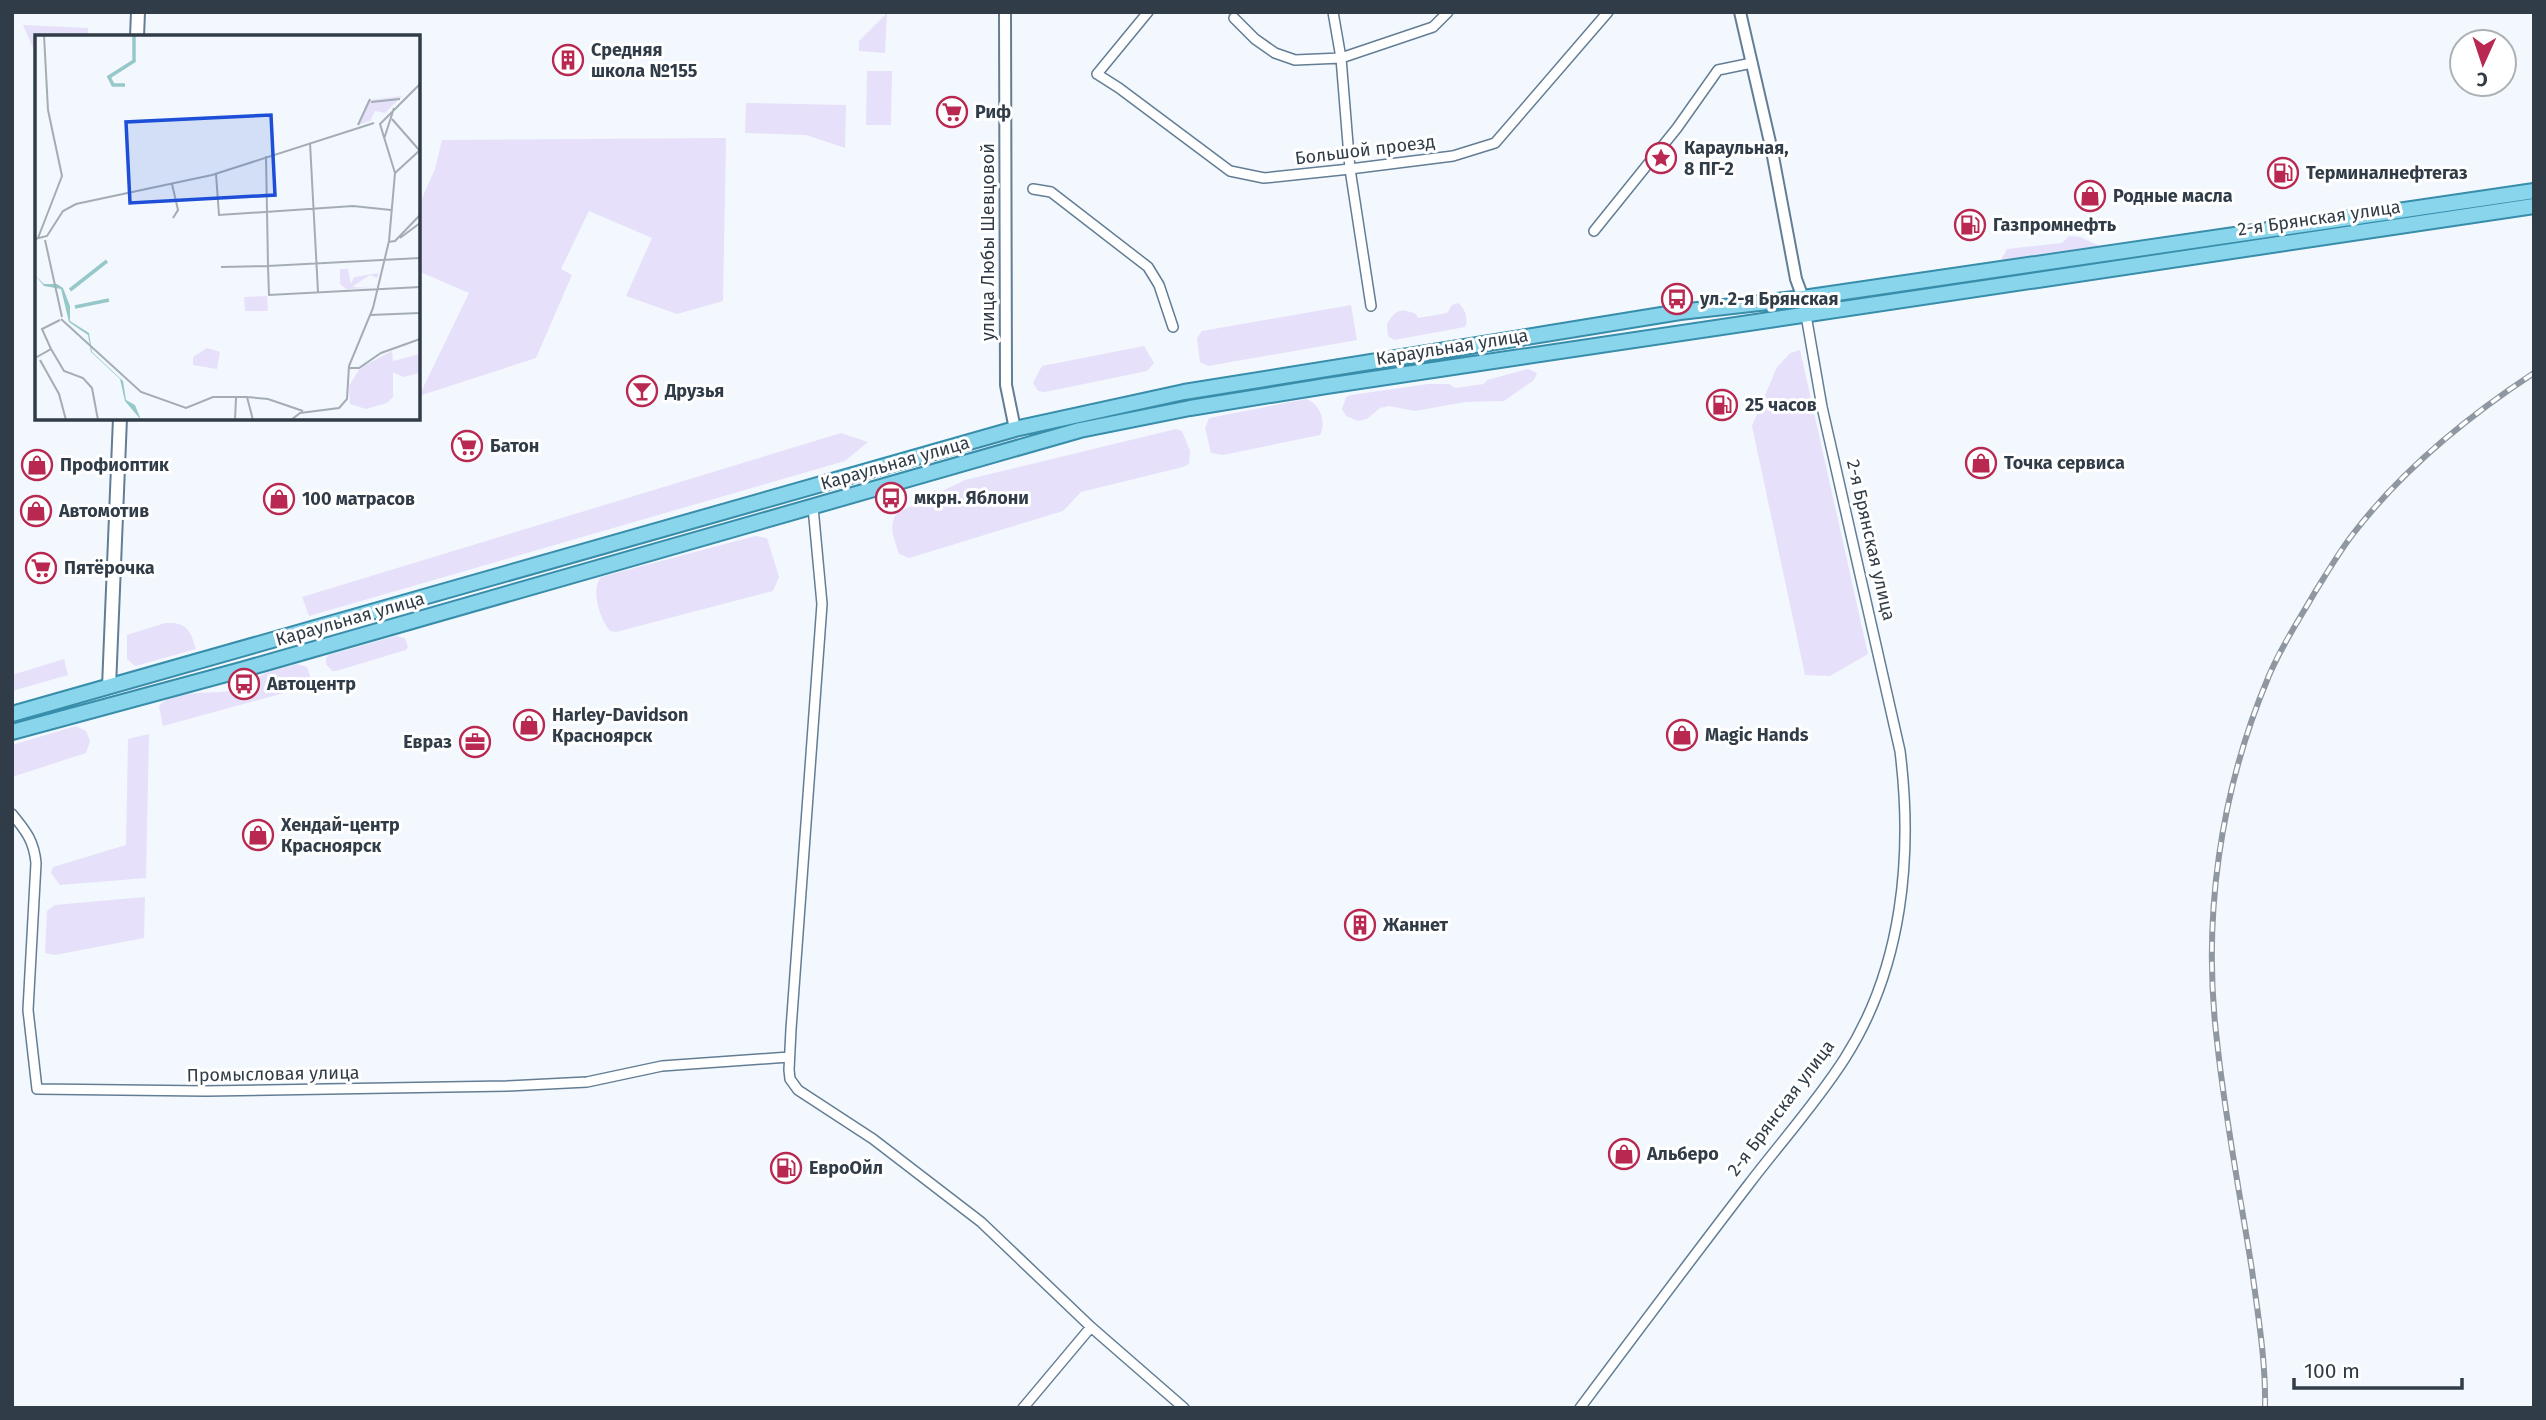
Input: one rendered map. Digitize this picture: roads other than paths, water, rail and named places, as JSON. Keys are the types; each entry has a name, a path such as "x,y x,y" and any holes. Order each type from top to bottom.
{"main road":[{"path":"137,35 138,12"},
{"name":"2-я Брянская улица","path":"1803,298 2534,191"},
{"name":"2-я Брянская улица","path":"1806,314 2534,206"},
{"name":"Караульная улица","path":"12,714 1015,429 1077,414 1197,389 1681,312 1803,298"},
{"name":"Караульная улица","path":"12,732 253,667 1068,433 1190,408 1806,314"},
{"path":"113,704 109,687 120,420"}],"street":[{"name":"улица Любы Шевцовой","path":"1005,12 1006,385 1015,429"},
{"name":"Большой проезд","path":"1147,12 1097,74 1230,171 1264,178 1453,156 1495,143 1608,12"},
{"path":"1333,12 1341,58 1350,169 1371,306"},
{"path":"1234,18 1255,39 1275,53 1295,60 1341,58 1433,27 1448,12"},
{"path":"1740,12 1796,279 1806,314"},
{"path":"1594,231 1677,128 1718,70 1752,62"},
{"path":"1033,189 1051,192 1148,267 1159,285 1173,327"},
{"name":"2-я Брянская улица","path":"1580,1408 1823,1091 1847,1055 1887,967 1898,919 1905,858 1906,800 1899,751 1822,407 1806,314"},
{"path":"813,508 822,604 789,1057 790,1079 798,1090 873,1139 981,1222 1091,1327 1184,1408"},
{"name":"Промысловая улица","path":"12,814 29,834 36,863 28,1010 37,1089 206,1091 520,1085 587,1082 662,1066 789,1057"},
{"path":"1023,1408 1091,1327"}],"railway":[{"path":"2265,1408 2259,1321 2224,1099 2213,995 2212,949 2219,856 2238,766 2251,721 2278,656 2353,534 2393,488 2437,446 2460,426 2534,373"}],"place":[{"name":"Средняя школа №155","path":"568,60"},
{"name":"Риф","path":"952,112"},
{"name":"Караульная, 8 ПГ-2","path":"1661,158"},
{"name":"Терминалнефтегаз","path":"2283,173"},
{"name":"Родные масла","path":"2090,196"},
{"name":"Газпромнефть","path":"1970,225"},
{"name":"ул. 2-я Брянская","path":"1677,299"},
{"name":"Друзья","path":"642,391"},
{"name":"25 часов","path":"1722,405"},
{"name":"Батон","path":"467,446"},
{"name":"Точка сервиса","path":"1981,463"},
{"name":"Профиоптик","path":"37,465"},
{"name":"мкрн. Яблони","path":"891,498"},
{"name":"100 матрасов","path":"279,499"},
{"name":"Автомотив","path":"36,511"},
{"name":"Пятёрочка","path":"41,568"},
{"name":"Автоцентр","path":"244,684"},
{"name":"Harley-Davidson Красноярск","path":"529,725"},
{"name":"Magic Hands","path":"1682,735"},
{"name":"Евраз","path":"475,742"},
{"name":"Хендай-центр Красноярск","path":"258,835"},
{"name":"Жаннет","path":"1360,925"},
{"name":"Альберо","path":"1624,1154"},
{"name":"ЕвроОйл","path":"786,1168"}]}
